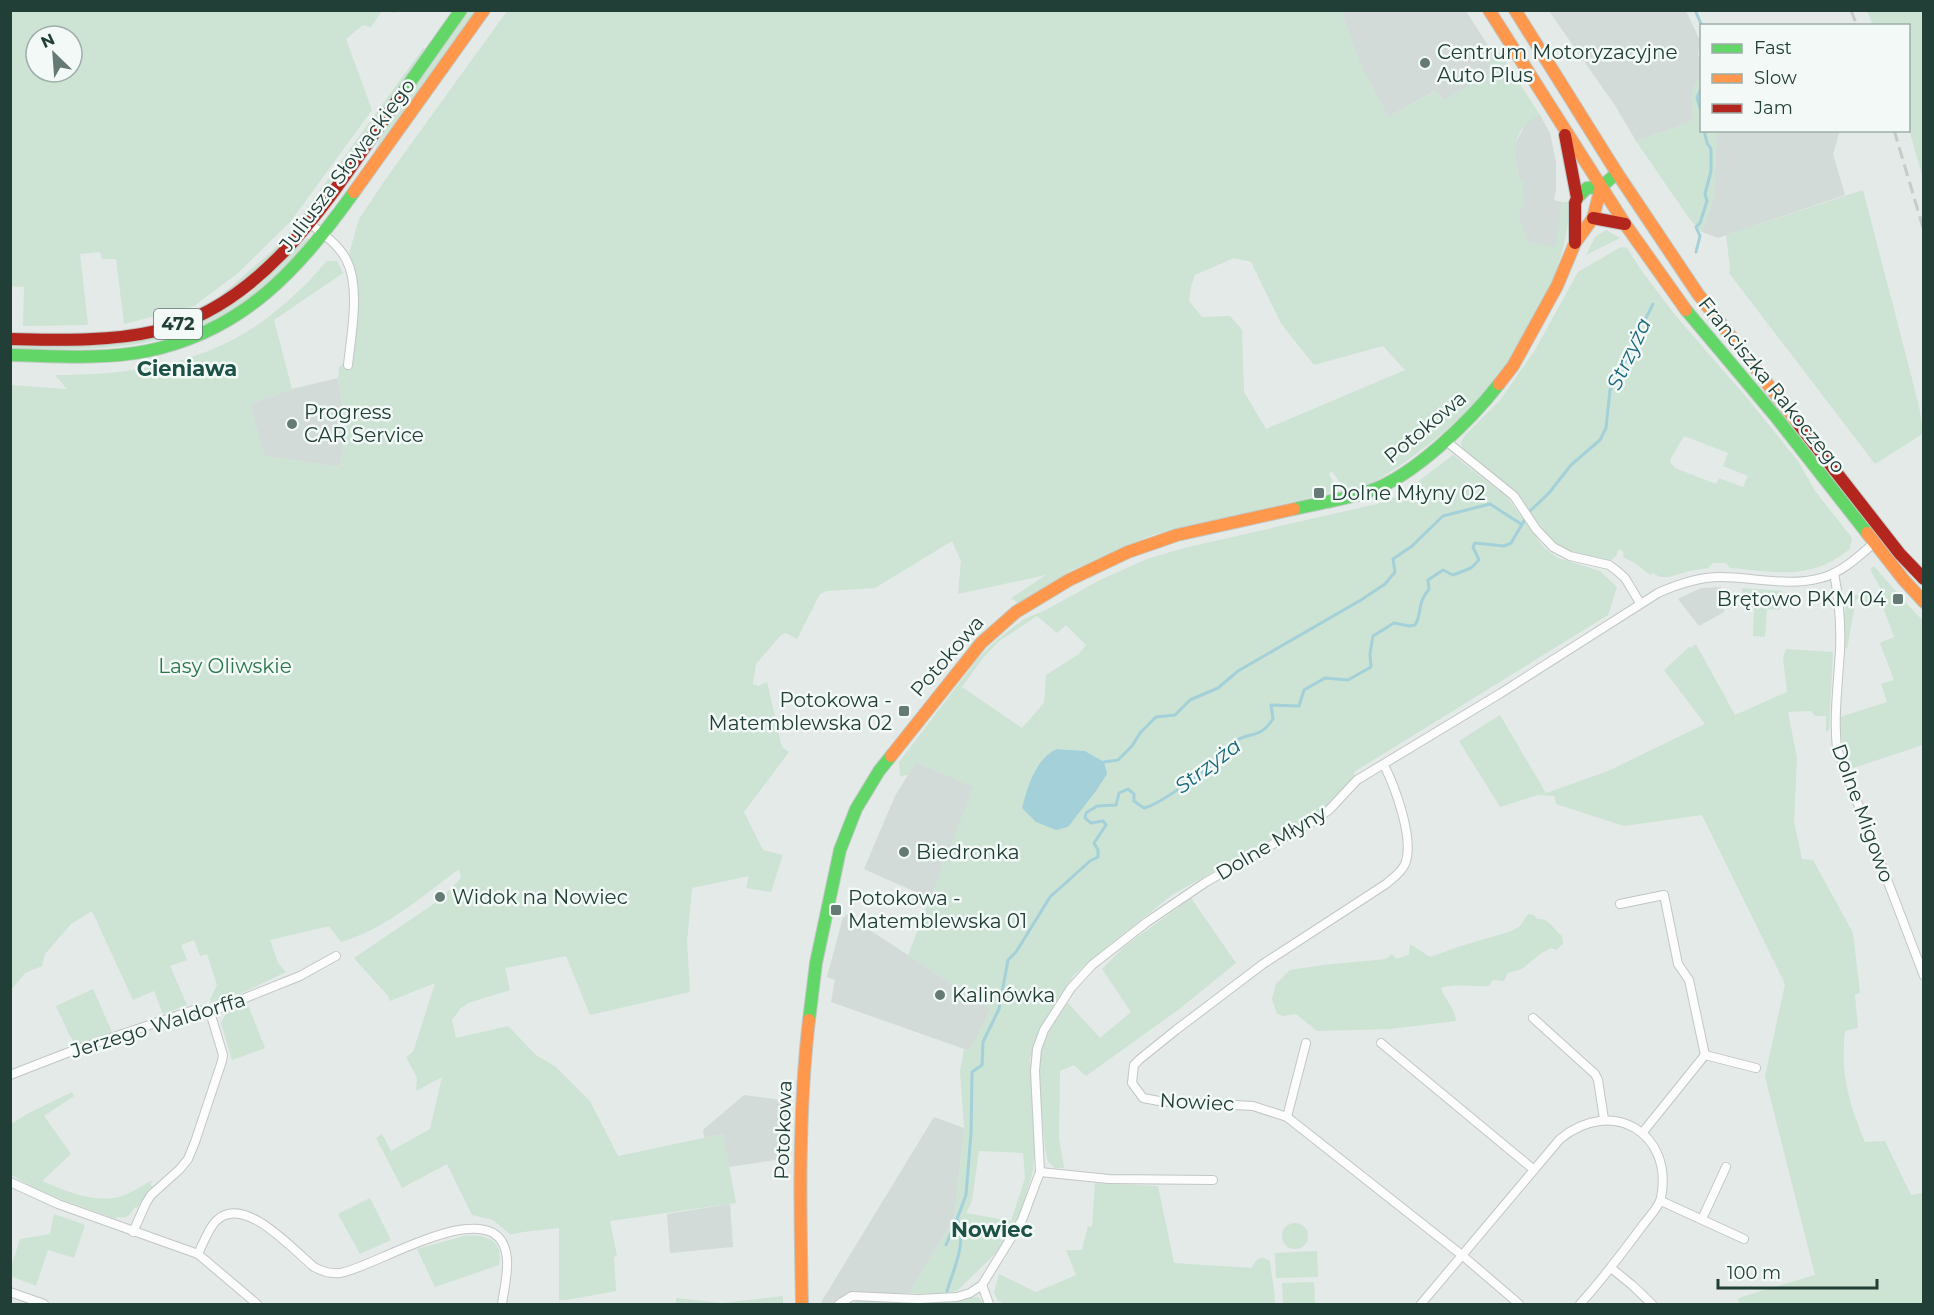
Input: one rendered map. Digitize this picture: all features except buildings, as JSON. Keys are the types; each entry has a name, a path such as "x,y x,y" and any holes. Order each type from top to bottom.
{"main road":[{"name":"Juliusza Słowackiego","path":"10,339 124,337 176,325 225,302 261,275 294,242 461,10"},
{"name":"Juliusza Słowackiego","path":"10,355 113,355 159,348 203,334 229,320 275,288 305,258 324,234 484,10"},
{"name":"Potokowa","path":"802,1305 800,1224 802,1123 807,1038 814,981 840,850 856,809 879,771 981,643 1017,612 1069,580 1128,552 1177,535 1371,491 1403,474 1446,441 1482,406 1513,366 1557,286 1575,243 1593,218 1601,187 1489,10"},
{"path":"1515,10 1617,173 1601,187 1587,188 1576,198"},
{"path":"1541,93 1560,81"},
{"name":"Potokowa","path":"1564,129 1576,198 1575,243"},
{"name":"Franciszka Rakoczego","path":"1617,173 1698,294 1895,547 1923,579"},
{"name":"Franciszka Rakoczego","path":"1601,187 1676,299 1776,417 1923,602"},
{"path":"1593,218 1625,224"}],"street":[{"path":"309,223 340,250 347,260 352,277 354,301 348,365"},
{"path":"1446,441 1507,490 1547,542 1561,552 1581,560 1609,565 1625,578 1640,603"},
{"name":"Dolne Młyny","path":"982,1285 1022,1221 1040,1172 1035,1071 1037,1050 1044,1030 1071,988 1092,965 1147,922 1206,882 1312,822 1329,810 1357,780 1501,693 1640,603 1680,583 1708,577 1797,581 1822,578 1834,573 1874,543"},
{"name":"Dolne Migowo","path":"1834,573 1839,597 1841,629 1835,717 1837,748 1923,976"},
{"name":"Nowiec","path":"1384,765 1395,792 1408,839 1408,853 1401,871 1386,884 1263,964 1140,1059 1132,1072 1133,1086 1143,1098 1159,1101 1253,1106 1287,1117 1463,1256 1519,1305"},
{"path":"1620,904 1664,896 1678,964 1689,980 1705,1055"},
{"name":"Jerzego Waldorffa","path":"10,1075 194,1010 210,1012 300,976 336,956"},
{"path":"133,1232 151,1195 188,1159 198,1134 223,1055 210,1012"},
{"path":"1533,1018 1595,1074 1604,1119"},
{"path":"1287,1117 1306,1043"},
{"path":"1381,1043 1533,1169"},
{"path":"1705,1055 1756,1068"},
{"path":"1643,1132 1705,1055"},
{"path":"1421,1305 1560,1139 1581,1125 1604,1119 1621,1122 1643,1132 1661,1164 1663,1174 1661,1201 1581,1305"},
{"path":"1702,1219 1726,1167"},
{"path":"1040,1172 1108,1179 1213,1180"},
{"path":"10,1182 58,1204 198,1254 254,1302"},
{"path":"1661,1201 1744,1239"},
{"path":"198,1254 214,1223 223,1216 237,1213 259,1220 314,1267 331,1274 352,1270 431,1238 462,1230 483,1228 500,1239 505,1250 507,1272 502,1305"},
{"path":"1611,1268 1652,1305"},
{"path":"839,1305 852,1296 941,1299 957,1297 970,1293 982,1285 988,1305"},
{"path":"10,1292 44,1305"}],"shaded area":[{"name":"Centrum Motoryzacyjne Auto Plus","path":"1341,11 1466,11 1496,58 1491,61 1490,74 1444,100 1435,91 1388,117 1361,66"},
{"path":"1549,11 1686,11 1700,41 1698,54 1700,76 1692,92 1693,121 1636,141 1616,107"},
{"path":"1540,115 1550,133 1556,162 1554,200 1562,202 1557,248 1528,242 1520,221 1519,179 1514,146 1527,121"},
{"path":"1717,132 1840,132 1833,154 1845,195 1718,238 1702,232 1714,196"},
{"path":"338,378 346,431 340,467 264,456 250,404 292,389"},
{"path":"1721,587 1724,612 1699,626 1678,599 1701,588"},
{"path":"916,762 974,787 931,899 864,869 895,796"},
{"path":"846,914 991,1009 970,1051 831,1002 835,980 827,977 843,917 845,918"},
{"path":"744,1095 789,1101 788,1158 729,1167 723,1134 704,1138 703,1130"},
{"path":"934,1117 964,1128 954,1219 909,1293 858,1293 832,1304 820,1304"},
{"path":"730,1204 733,1247 670,1253 667,1214"}],"green space":[{"path":"11,10 396,10 395,13 382,11 371,27 363,25 346,39 372,110 291,221 238,273 194,306 124,324 116,259 102,259 100,252 80,254 88,325 23,326 24,287 10,286"},
{"path":"468,11 476,11 374,152 388,123"},
{"name":"Lasy Oliwskie","path":"507,11 1341,11 1361,66 1388,117 1436,91 1444,99 1490,74 1491,60 1500,53 1540,115 1523,127 1516,142 1519,179 1523,181 1524,207 1520,209 1520,221 1528,242 1556,247 1562,202 1569,202 1569,214 1559,261 1551,283 1525,334 1499,375 1481,398 1456,421 1419,452 1380,478 1364,486 1349,489 1338,480 1332,471 1329,474 1336,488 1334,492 1153,535 1070,571 1018,603 1011,598 1046,575 958,594 961,561 952,541 875,588 827,591 820,594 797,639 786,633 781,635 756,664 753,684 758,686 767,682 782,747 789,752 744,812 763,850 783,855 771,892 746,888 749,876 692,888 687,942 690,992 590,1015 566,956 505,968 510,990 468,1003 452,1020 456,1038 508,1026 536,1055 556,1067 590,1101 618,1156 723,1134 736,1203 610,1221 617,1256 614,1257 616,1291 559,1300 559,1228 511,1235 493,1220 472,1215 447,1164 402,1188 376,1138 382,1134 391,1151 430,1129 442,1077 416,1091 417,1078 406,1057 413,1052 435,983 390,1001 354,958 438,901 461,878 459,869 403,911 358,936 341,942 329,926 270,940 278,963 286,972 212,1007 210,999 217,985 207,954 200,956 194,940 181,945 187,960 170,966 187,1005 163,1014 154,991 133,1000 92,911 71,924 45,954 42,966 25,973 11,990 11,385 67,389 55,375 113,373 196,356 247,332 293,296 327,261 337,261 343,273 274,320 292,389 250,404 264,456 340,467 346,431 338,378 339,367 352,356 356,278 349,254 359,219","holes":["1234,258 1251,262 1282,325 1314,365 1383,346 1405,370 1266,429 1244,392 1242,330 1230,316 1202,317 1189,301 1195,275"]},
{"path":"1867,11 1923,11 1923,179 1910,132 1910,24 1873,24"},
{"path":"424,47 420,57 367,132 296,227 253,272 218,298 271,252 289,233"},
{"path":"1700,76 1700,132 1717,132 1714,196 1702,232 1691,221 1636,141 1693,121 1692,92"},
{"path":"1863,190 1924,433 1875,464 1729,273 1726,235"},
{"path":"1606,230 1620,238 1586,255 1595,237"},
{"path":"307,238 310,240 283,271 243,304 212,321 181,334 116,347 11,349 11,346 63,347 118,344 210,317 249,294"},
{"path":"1621,247 1627,248 1675,315 1798,461 1815,491 1852,538 1850,549 1821,566 1807,570 1763,571 1730,568 1726,563 1713,563 1708,568 1660,577 1653,573 1650,575 1623,557 1624,553 1619,549 1610,561 1571,552 1551,541 1515,491 1462,448 1461,442 1465,435 1501,399 1535,350 1578,272","holes":["1684,436 1728,453 1723,466 1748,476 1743,487 1719,478 1716,484 1675,468 1670,462"]},
{"path":"1453,455 1507,497 1544,548 1558,558 1600,571 1617,587 1608,615 1354,772 1355,776 1327,807 1296,827 1172,895 1073,976 1043,1027 1030,1058 1035,1136 1033,1171 1015,1225 996,1253 957,1291 942,1294 909,1293 954,1219 964,1128 960,1072 964,1049 970,1051 991,1009 908,955 973,787 917,762 908,775 900,776 899,762 980,656 1024,619 1147,559 1184,548 1381,503 1400,495","holes":["1037,616 1057,633 1066,625 1086,645 1079,654 1046,675 1044,703 1022,728 962,687 998,642","1057,749 1085,751 1103,762 1022,808 1036,768","979,1151 1023,1153 1025,1178 1011,1221 966,1213 972,1201"]},
{"path":"1874,566 1898,594 1894,597 1900,604 1904,601 1923,621 1923,745 1850,769 1842,743 1840,717 1887,702 1881,684 1894,680 1880,643 1894,637 1883,607 1856,599 1847,649 1845,647 1844,619 1849,599 1853,595 1884,595 1870,569"},
{"path":"1742,588 1782,591 1780,610 1767,609 1765,637 1753,636 1754,607 1742,607"},
{"path":"1696,644 1735,715 1787,692 1783,658 1786,649 1833,652 1829,730 1826,732 1826,716 1815,716 1811,711 1788,712 1797,758 1794,822 1802,859 1813,860 1853,933 1860,993 1855,995 1858,1028 1845,1031 1844,1061 1847,1088 1854,1114 1865,1142 1885,1141 1911,1195 1923,1193 1923,1304 1739,1304 1738,1298 1815,1275 1765,1077 1785,984 1702,815 1624,826 1556,804 1554,796 1538,795 1500,807 1459,741 1500,715 1546,793 1608,771 1705,724 1664,670 1689,647"},
{"path":"1191,898 1236,963 1178,1010 1086,1076 1074,1065 1060,1071 1059,1138 1064,1168 1055,1168 1048,1162 1045,1148 1037,1068 1041,1047 1048,1032 1068,1003 1100,1038 1131,1012 1102,969 1124,947"},
{"path":"1528,914 1548,922 1562,936 1563,944 1556,950 1551,948 1540,954 1522,969 1508,973 1504,981 1493,980 1489,986 1457,985 1441,988 1454,1012 1456,1021 1390,1029 1317,1031 1296,1014 1283,1016 1277,1014 1272,999 1276,984 1290,970 1386,959 1392,954 1396,959 1409,955 1410,944 1430,957 1512,931 1520,926"},
{"path":"93,989 112,1032 77,1045 70,1036 56,1006"},
{"path":"248,1005 265,1048 232,1060 221,1023 227,1012"},
{"path":"72,1092 74,1096 44,1116 71,1154 42,1181 79,1195 109,1198 123,1196 153,1180 150,1184 153,1187 137,1208 135,1207 126,1217 116,1219 41,1192 11,1175 10,1125"},
{"path":"1095,1183 1158,1186 1174,1263 1252,1268 1259,1259 1267,1259 1270,1261 1275,1302 1273,1304 1006,1304 998,1301 994,1293 999,1274 1036,1292 1076,1275 1066,1250 1082,1250 1088,1226 1092,1227"},
{"path":"370,1198 391,1240 360,1254 338,1214"},
{"path":"54,1214 85,1225 74,1258 48,1250 36,1286 11,1276 11,1267 20,1239 50,1234"},
{"path":"1295,1223 1304,1227 1308,1236 1304,1245 1295,1249 1286,1245 1282,1236 1286,1227"},
{"path":"464,1236 486,1237 496,1244 500,1256 499,1265 435,1287 417,1249"},
{"path":"1317,1251 1318,1277 1276,1278 1275,1253"},
{"path":"1314,1282 1315,1304 1283,1304 1282,1283"},
{"path":"783,1296 783,1304 676,1304 676,1298 722,1303"},
{"path":"978,1297 984,1304 847,1304 858,1301 922,1303"}],"water":[{"path":"1057,749 1085,751 1104,762 1107,774 1068,827 1056,830 1036,822 1022,808 1038,766 1043,759"}],"waterway":[{"name":"Strzyża","path":"1695,10 1701,24"},
{"name":"Strzyża","path":"1700,91 1697,98 1700,108"},
{"name":"Strzyża","path":"1696,252 1700,236 1696,227 1700,223 1707,201 1705,194 1711,171 1711,149 1704,132"},
{"name":"Strzyża","path":"947,1291 960,1246 961,1237 957,1219 966,1195 971,1133 972,1072 982,1065 983,1042 999,1009 1008,960 1016,952 1050,897 1090,861 1098,857 1098,850 1094,843 1106,825 1103,821 1091,823 1085,818 1086,813 1097,806 1116,805 1119,793 1128,789 1134,794 1134,801 1144,808 1151,805 1216,762 1234,742 1259,733 1268,726 1273,719 1271,705 1299,706 1304,690 1325,678 1348,680 1371,667 1370,654 1373,636 1394,623 1415,625 1422,600 1429,589 1428,580 1443,570 1453,575 1471,568 1479,560 1473,547 1475,543 1504,546 1511,543 1530,511 1549,493 1571,465 1600,440 1606,428 1610,390 1634,345 1638,326 1644,322 1653,304"},
{"path":"1104,762 1118,760 1156,717 1175,715 1190,700 1218,688 1238,671 1385,584 1395,572 1393,559 1412,546 1443,516 1490,504 1521,524"},
{"path":"946,1245 957,1219"}],"railway":[{"path":"1851,10 1856,24"},
{"path":"1895,132 1924,231"}],"traffic: fast":[{"path":"401,95 461,10"},
{"path":"1577,198 1587,188 1601,187 1617,173"},
{"path":"10,355 78,357 130,354 181,342 213,329 241,312 290,271 312,247 354,192"},
{"path":"1686,310 1776,417 1867,533"},
{"path":"1294,509 1342,499 1387,484 1423,460 1457,430 1499,384"},
{"path":"809,1020 816,963 840,850 856,809 891,756"}],"traffic: slow":[{"path":"354,192 484,10"},
{"path":"1489,10 1625,224 1686,310"},
{"path":"1515,10 1617,173 1698,294 1797,422"},
{"path":"1499,384 1513,366 1557,286 1575,243 1593,218 1601,187"},
{"path":"891,756 981,643 1016,612 1069,580 1128,552 1177,535 1294,509"},
{"path":"1867,533 1924,602"},
{"path":"802,1304 801,1126 809,1020"}],"traffic: jam":[{"path":"10,339 83,340 138,335 197,317 234,295 267,268 298,237 326,202 401,95"},
{"path":"1565,135 1577,198 1575,243"},
{"path":"1593,218 1625,224"},
{"path":"1797,422 1900,554 1924,579"}],"place":[{"name":"Centrum Motoryzacyjne Auto Plus","path":"1425,63"},
{"name":"Progress CAR Service","path":"292,424"},
{"name":"Dolne Młyny 02","path":"1319,493"},
{"name":"Brętowo PKM 04","path":"1898,599"},
{"name":"Potokowa - Matemblewska 02","path":"904,711"},
{"name":"Biedronka","path":"904,852"},
{"name":"Widok na Nowiec","path":"440,897"},
{"name":"Potokowa - Matemblewska 01","path":"836,910"},
{"name":"Kalinówka","path":"940,995"}],"district":[{"name":"Cieniawa","path":"187,369"},
{"name":"Nowiec","path":"992,1230"}]}
